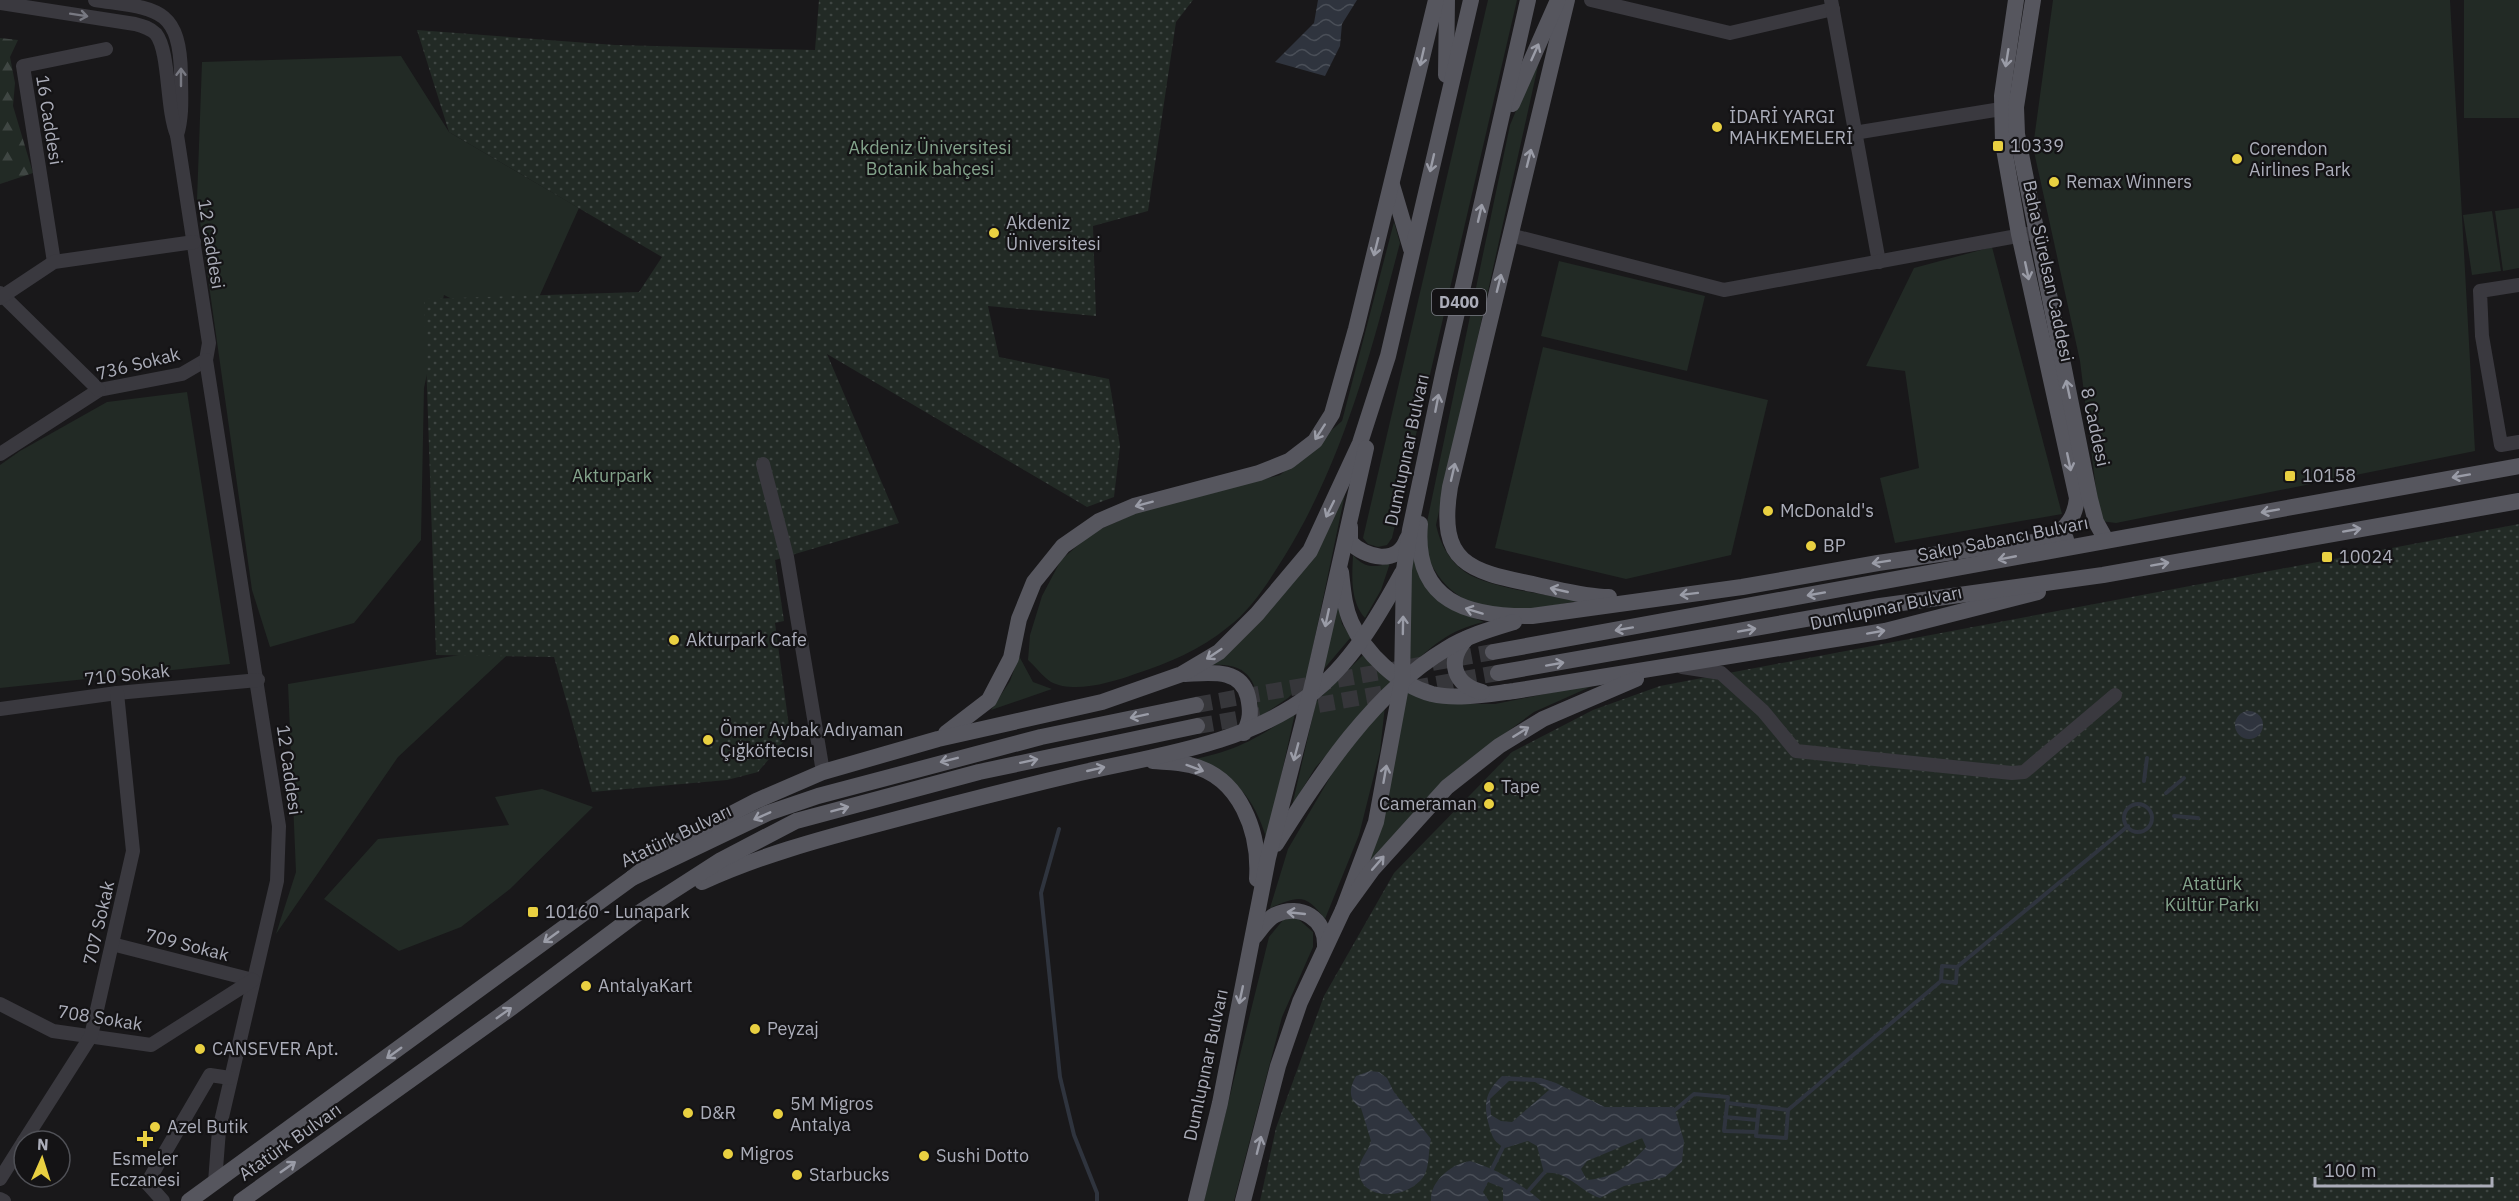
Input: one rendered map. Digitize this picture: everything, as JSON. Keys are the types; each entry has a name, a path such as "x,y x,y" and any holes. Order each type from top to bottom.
{"main road":[{"path":"938,739 989,700 1011,658 1019,619 1034,582 1063,546 1099,521 1134,506 1259,473 1289,461 1315,441 1332,414 1392,184 1436,0"},
{"path":"1446,106 1447,0"},
{"path":"1254,938 1268,858 1310,695 1411,249 1471,0"},
{"name":"Dumlupınar Bulvarı","path":"1343,910 1376,822 1402,681 1404,570 1410,530 1528,0"},
{"path":"1495,144 1558,0"},
{"path":"1567,0 1449,487 1445,513 1449,540 1459,556 1483,573 1587,596 1658,597"},
{"name":"Baha Sürelsan Caddesi","path":"2016,0 2001,109 2003,143 2027,234 2077,498 2076,513 2070,523 2053,538"},
{"name":"8 Caddesi","path":"2033,0 2016,107 2027,234 2090,499 2096,522 2106,540"},
{"path":"1392,184 1411,249"},
{"path":"632,878 677,842 756,801 823,772 938,739 1102,702 1182,674 1219,652 1257,614 1310,551 1360,443 1388,356"},
{"path":"1425,460 1420,549 1424,567 1436,588 1455,603 1476,613 1498,617 1532,616 1742,587 1878,562 2053,538 2106,540"},
{"name":"Sakıp Sabancı Bulvarı","path":"1493,652 2519,466"},
{"path":"1498,674 1880,606 2103,574 2519,501"},
{"path":"1350,514 1350,542 1359,552 1379,557 1394,555 1405,546 1410,530"},
{"path":"1339,561 1344,599 1351,621 1361,639 1402,681 1432,694 1490,694 1674,666"},
{"path":"658,902 734,867 800,844 971,799 1244,733 1310,695 1338,670 1361,639 1404,570"},
{"name":"Dumlupınar Bulvarı","path":"1674,666 1885,631 1987,607 2103,574"},
{"path":"1268,858 1314,783 1402,681 1432,658 1467,638 1532,616"},
{"path":"1467,638 1453,664 1455,673 1462,684 1490,694"},
{"path":"1243,1201 1278,1066 1300,1002 1343,910 1372,870 1447,787 1475,763 1543,718 1617,686 1674,666"},
{"path":"1182,674 1224,673 1237,677 1246,689 1251,709 1250,720 1244,733"},
{"name":"Atatürk Bulvarı","path":"189,1201 632,878 768,813 818,796 1041,737 1196,705"},
{"name":"Atatürk Bulvarı","path":"241,1201 658,902 720,860 796,821 979,772 1197,726"},
{"path":"1137,760 1191,765 1212,775 1229,789 1242,806 1253,829 1257,870 1254,938"},
{"path":"1254,938 1273,916 1287,911 1303,912 1319,920 1326,935 1325,947"},
{"name":"Dumlupınar Bulvarı","path":"1196,1201 1220,1103 1254,938"}],"street":[{"path":"95,0 151,10 168,21 176,31 181,47 181,121 177,135"},
{"path":"1591,0 1730,33 1832,5 1879,262"},
{"path":"0,3 135,24 152,30 162,49 171,120 177,135"},
{"name":"16 Caddesi","path":"54,262 23,66 106,49"},
{"path":"1854,133 2001,109"},
{"name":"12 Caddesi","path":"177,135 209,343 200,364 258,680 279,826 277,881 219,1130 215,1182"},
{"path":"1510,235 1724,290 2027,234"},
{"path":"99,390 1,296 54,262 194,242"},
{"path":"2519,285 2480,291 2482,336 2500,446 2519,442"},
{"name":"736 Sokak","path":"0,454 99,390 182,374 200,364"},
{"path":"763,464 787,558 823,772"},
{"path":"1674,666 1721,673 1762,711 1796,751 2012,773 2024,772 2115,695"},
{"name":"710 Sokak","path":"0,709 117,693 258,680"},
{"name":"707 Sokak","path":"32,1129 91,1036 133,851 117,693"},
{"name":"709 Sokak","path":"112,944 253,980"},
{"name":"708 Sokak","path":"0,1005 53,1031 152,1045 253,980"},
{"path":"163,1201 147,1183 210,1075 230,1078"},
{"name":"707 Sokak","path":"0,1179 12,1160"},
{"path":"0,1199 4,1201"}],"green space":[{"path":"819,0 1193,0 1176,22 1148,211 1093,226 1096,316 988,306 999,357 1109,379 1120,446 1114,497 1087,507 827,354 899,523 775,560 784,621 775,623 790,734 758,772 727,780 592,792 554,657 436,655 424,299 639,292 662,257 449,132 417,30 615,45 815,50"},
{"path":"1488,0 1517,0 1392,538 1387,545 1378,547 1368,544 1363,538"},
{"path":"2053,0 2450,0 2475,451 2116,523 2100,521 2080,361 2033,147"},
{"path":"2464,0 2519,0 2519,118 2464,118"},
{"path":"0,38 18,40 10,57 15,83 13,106 33,173 0,184"},
{"path":"1542,48 1436,525 1450,557 1459,568 1475,578 1504,587 1579,601 1510,611 1482,607 1469,602 1447,586 1431,563 1425,540 1510,125"},
{"path":"401,56 449,132 579,208 522,335 444,295 424,388 421,540 354,623 270,647 252,590 197,200 202,62"},
{"path":"2519,208 2519,268 2503,271 2495,211"},
{"path":"2492,211 2501,271 2472,275 2463,215"},
{"path":"1394,222 1400,243 1354,404 1305,520 1259,595 1236,620 1217,635 1184,655 1160,665 1116,680 1082,687 1060,685 1048,680 1028,660 1030,635 1042,596 1061,560 1092,533 1136,513 1280,475 1342,421"},
{"path":"1992,247 2062,514 1895,543 1880,478 1919,468 1905,371 1866,366 1914,268"},
{"path":"1559,261 1705,296 1687,371 1541,336"},
{"path":"1543,347 1768,400 1731,555 1626,579 1495,548"},
{"path":"187,392 230,664 0,688 0,465 20,451 107,402"},
{"path":"1346,489 1306,680 1288,698 1258,718 1257,695 1254,685 1244,671 1225,665 1212,665 1253,627 1270,606"},
{"name":"Atatürk Kültür Parkı","path":"2519,524 2519,1201 1260,1201 1276,1128 1324,996 1394,873 1512,752 1593,710 1660,686"},
{"path":"1413,534 1454,610 1484,622 1471,625 1450,635 1432,647 1404,672"},
{"path":"1353,555 1365,565 1379,566 1390,563 1381,590 1365,618 1354,596"},
{"path":"1337,599 1342,624 1351,637 1323,670"},
{"path":"518,645 398,757 276,934 296,872 288,684"},
{"path":"1365,653 1393,679 1315,768 1292,806 1316,702"},
{"path":"1019,656 1033,682 1052,689 991,710 1010,681"},
{"path":"1599,683 1534,712 1466,762 1367,868 1406,692 1449,704 1495,704"},
{"path":"1385,706 1380,751 1359,835 1325,919 1312,905 1301,899 1270,908 1288,849 1339,762"},
{"path":"1295,713 1267,840 1255,810 1240,789 1219,774 1190,760 1220,753 1245,743"},
{"path":"542,789 593,807 510,889 461,927 399,951 324,899 378,839 509,825 495,797"},
{"path":"1296,917 1313,932 1313,947 1282,1017 1234,1201 1204,1201 1269,937 1283,920"}],"water":[{"path":"1318,0 1357,0 1342,24 1340,46 1325,76 1275,62 1314,23"},
{"path":"2249,711 2259,715 2263,725 2259,735 2249,739 2239,735 2235,725 2239,715"},
{"path":"1370,1071 1379,1072 1387,1078 1394,1092 1431,1139 1424,1176 1407,1190 1396,1193 1376,1192 1367,1188 1361,1181 1360,1163 1371,1141 1361,1108 1352,1098 1351,1089 1356,1076"},
{"path":"1502,1076 1541,1078 1605,1107 1674,1107 1684,1141 1682,1162 1665,1177 1624,1186 1600,1198 1593,1195 1567,1178 1544,1173 1537,1146 1528,1141 1505,1148 1495,1140 1488,1122 1486,1102","holes":["1509,1081 1535,1082 1549,1090 1512,1122 1501,1121 1491,1115 1490,1099","1642,1138 1646,1147 1627,1165 1613,1174 1587,1180 1581,1169 1587,1161"]},
{"path":"1470,1161 1508,1178 1541,1201 1503,1201 1503,1188 1488,1182 1483,1192 1489,1201 1431,1201 1438,1180 1449,1170"}],"waterway":[{"path":"2144,781 2147,758"},
{"path":"2166,793 2184,778"},
{"path":"2138,804 2148,808 2152,818 2148,828 2138,832 2128,828 2124,818 2128,808 2138,804"},
{"path":"2174,816 2198,818"},
{"path":"1759,1106 1756,1136 1786,1138 1788,1110 1941,981 1942,966 1957,967 2128,826"},
{"path":"1059,829 1041,893 1060,1077 1074,1135 1097,1193 1097,1201"},
{"path":"1941,981 1956,983 1957,967"},
{"path":"1675,1110 1694,1094 1728,1097 1724,1131 1756,1132"},
{"path":"1727,1103 1788,1110"},
{"path":"1725,1117 1757,1120"},
{"path":"1492,1169 1503,1147"},
{"path":"1529,1190 1544,1173"}],"tunnel":[{"path":"1196,705 1493,652"},
{"path":"1295,709 1498,673"},
{"path":"1197,726 1261,715"}],"place":[{"name":"İDARİ YARGI MAHKEMELERİ","path":"1717,127"},
{"name":"10339","path":"1998,146"},
{"name":"Corendon Airlines Park","path":"2237,159"},
{"name":"Remax Winners","path":"2054,182"},
{"name":"Akdeniz Üniversitesi","path":"994,233"},
{"name":"10158","path":"2290,476"},
{"name":"McDonald's","path":"1768,511"},
{"name":"BP","path":"1811,546"},
{"name":"10024","path":"2327,557"},
{"name":"Akturpark Cafe","path":"674,640"},
{"name":"Ömer Aybak Adıyaman Çığköftecısı","path":"708,740"},
{"name":"Tape","path":"1489,787"},
{"name":"Cameraman","path":"1489,804"},
{"name":"10160 - Lunapark","path":"533,912"},
{"name":"AntalyaKart","path":"586,986"},
{"name":"Peyzaj","path":"755,1029"},
{"name":"CANSEVER Apt.","path":"200,1049"},
{"name":"D&R","path":"688,1113"},
{"name":"5M Migros Antalya","path":"778,1114"},
{"name":"Azel Butik","path":"155,1127"},
{"name":"Esmeler Eczanesi","path":"145,1139"},
{"name":"Migros","path":"728,1154"},
{"name":"Sushi Dotto","path":"924,1156"},
{"name":"Starbucks","path":"797,1175"}],"park label":[{"name":"Akdeniz Üniversitesi Botanik bahçesi","path":"930,158"},
{"name":"Akturpark","path":"612,476"}]}
